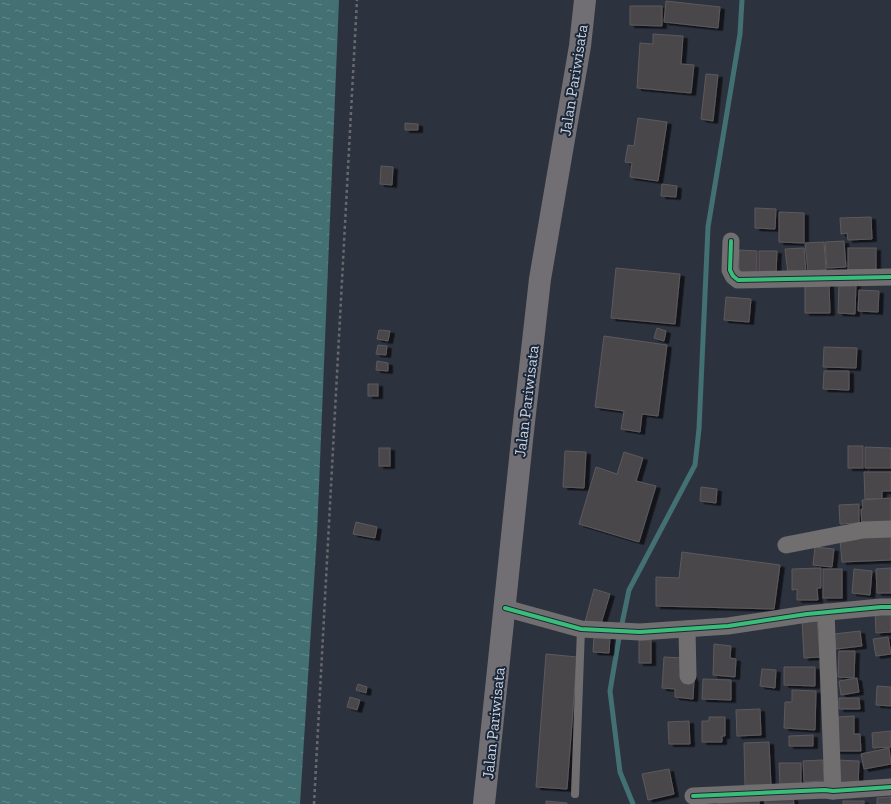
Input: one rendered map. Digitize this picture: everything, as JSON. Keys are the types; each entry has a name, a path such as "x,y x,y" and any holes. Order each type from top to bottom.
{"main road":[{"name":"Jalan Pariwisata","path":"484,804 540,279 580,46 585,0"}],"street":[{"path":"731,241 730,270 733,276 738,280 891,277"},
{"path":"786,545 863,530 891,529"},
{"path":"505,608 581,629 640,632 728,626 826,612 891,607"},
{"path":"826,612 833,791"},
{"path":"687,629 688,676"},
{"path":"693,796 825,790 833,791 891,787"}],"lane":[{"path":"575,794 581,629"}],"path":[{"path":"314,804 357,0"}],"water":[{"path":"0,0 339,0 317,534 300,804 0,804"}],"building":[{"path":"666,1 720,7 718,28 664,22"},
{"path":"630,6 662,6 662,26 630,25"},
{"path":"653,34 683,36 681,64 694,65 691,93 637,88 640,43 653,44"},
{"path":"706,74 718,75 713,121 701,119"},
{"path":"638,118 667,122 658,181 630,177 632,163 625,162 628,145 634,146"},
{"path":"405,123 418,124 418,130 405,130"},
{"path":"381,166 393,167 392,185 380,184"},
{"path":"662,184 677,186 676,197 661,196"},
{"path":"755,208 776,209 775,229 755,228"},
{"path":"779,212 804,213 804,243 779,242"},
{"path":"871,217 872,239 848,240 847,233 841,234 840,218"},
{"path":"844,241 846,267 827,268 825,242"},
{"path":"824,242 826,270 808,271 805,243"},
{"path":"804,248 806,272 788,274 785,249"},
{"path":"848,248 876,248 876,270 848,270"},
{"path":"739,250 757,251 757,276 739,275"},
{"path":"759,251 777,251 776,275 759,274"},
{"path":"616,268 680,274 675,324 611,318"},
{"path":"805,283 829,283 830,313 805,313"},
{"path":"839,283 856,284 855,314 838,313"},
{"path":"859,290 879,291 878,312 858,311"},
{"path":"726,297 751,299 749,322 724,320"},
{"path":"657,328 666,331 664,341 654,338"},
{"path":"379,330 390,331 388,341 377,339"},
{"path":"604,336 667,345 658,416 642,414 640,432 621,429 624,411 595,407"},
{"path":"378,345 387,346 386,355 376,354"},
{"path":"824,347 857,348 856,368 823,367"},
{"path":"377,361 388,363 388,371 376,370"},
{"path":"824,371 849,371 849,390 823,389"},
{"path":"368,384 378,384 378,396 368,396"},
{"path":"848,446 863,446 863,468 848,468"},
{"path":"865,447 891,448 891,468 865,468"},
{"path":"379,448 390,448 390,466 379,466"},
{"path":"565,451 586,452 584,488 563,487"},
{"path":"624,452 643,458 636,481 656,486 639,542 579,524 596,467 617,474"},
{"path":"864,472 891,472 891,491 882,491 882,499 865,499"},
{"path":"701,487 717,489 716,503 700,501"},
{"path":"891,498 891,526 862,527 862,500"},
{"path":"859,504 859,523 840,524 839,505"},
{"path":"356,522 377,527 375,538 353,534"},
{"path":"891,533 891,560 842,562 840,540"},
{"path":"815,547 834,549 832,567 813,565"},
{"path":"682,552 780,565 774,609 656,606 656,577 679,578"},
{"path":"821,568 821,588 817,588 818,600 797,600 797,589 792,590 792,569"},
{"path":"891,568 891,593 877,593 876,569"},
{"path":"823,569 842,569 842,598 823,598"},
{"path":"854,569 872,571 870,595 852,593"},
{"path":"594,589 610,594 600,627 585,622"},
{"path":"875,612 891,612 891,632 876,633"},
{"path":"817,620 820,657 804,658 802,621"},
{"path":"860,631 862,646 836,649 834,634"},
{"path":"594,636 610,637 609,653 593,652"},
{"path":"888,637 891,654 876,656 873,639"},
{"path":"639,640 651,640 651,663 639,663"},
{"path":"714,644 731,646 730,658 736,659 735,677 713,675"},
{"path":"839,651 855,651 854,678 838,677"},
{"path":"546,654 577,657 567,789 536,787"},
{"path":"664,657 683,658 694,680 693,699 675,697 675,689 662,688"},
{"path":"784,667 815,667 815,686 784,685"},
{"path":"762,669 776,670 775,688 760,686"},
{"path":"857,678 859,692 841,695 839,681"},
{"path":"703,679 731,680 731,700 702,699"},
{"path":"358,684 367,687 366,693 356,690"},
{"path":"877,686 891,687 891,706 876,705"},
{"path":"792,690 816,691 815,730 784,728 785,702 792,702"},
{"path":"350,697 360,700 357,710 347,707"},
{"path":"839,698 859,698 860,709 839,709"},
{"path":"760,709 761,735 737,736 736,710"},
{"path":"854,716 854,734 860,734 861,751 836,751 838,717"},
{"path":"709,717 725,717 725,736 722,736 722,742 702,742 702,721 709,721"},
{"path":"689,721 690,744 669,744 668,722"},
{"path":"891,731 891,747 873,748 872,733"},
{"path":"813,735 813,746 789,746 789,736"},
{"path":"769,742 771,785 745,785 744,743"},
{"path":"889,748 891,764 864,769 861,754"},
{"path":"823,760 824,781 804,782 803,761"},
{"path":"835,760 859,761 858,788 834,787"},
{"path":"779,763 801,763 801,784 780,784"},
{"path":"669,769 674,794 648,800 642,774"},
{"path":"891,797 891,804 877,804 877,798"},
{"path":"759,798 759,804 718,804 718,803"},
{"path":"793,798 794,804 765,804 765,801"},
{"path":"546,801 567,803 567,804 546,804"},
{"path":"843,801 864,801 864,804 843,804"}],"waterway":[{"path":"633,804 620,772 610,691 629,590 695,465 699,429 708,227 740,34 742,0"}],"cycle path":[{"path":"731,241 730,270 733,276 738,280 891,277"},
{"path":"505,608 581,629 640,632 728,626 807,614 891,607"},
{"path":"693,796 825,790 833,791 891,787"}]}
